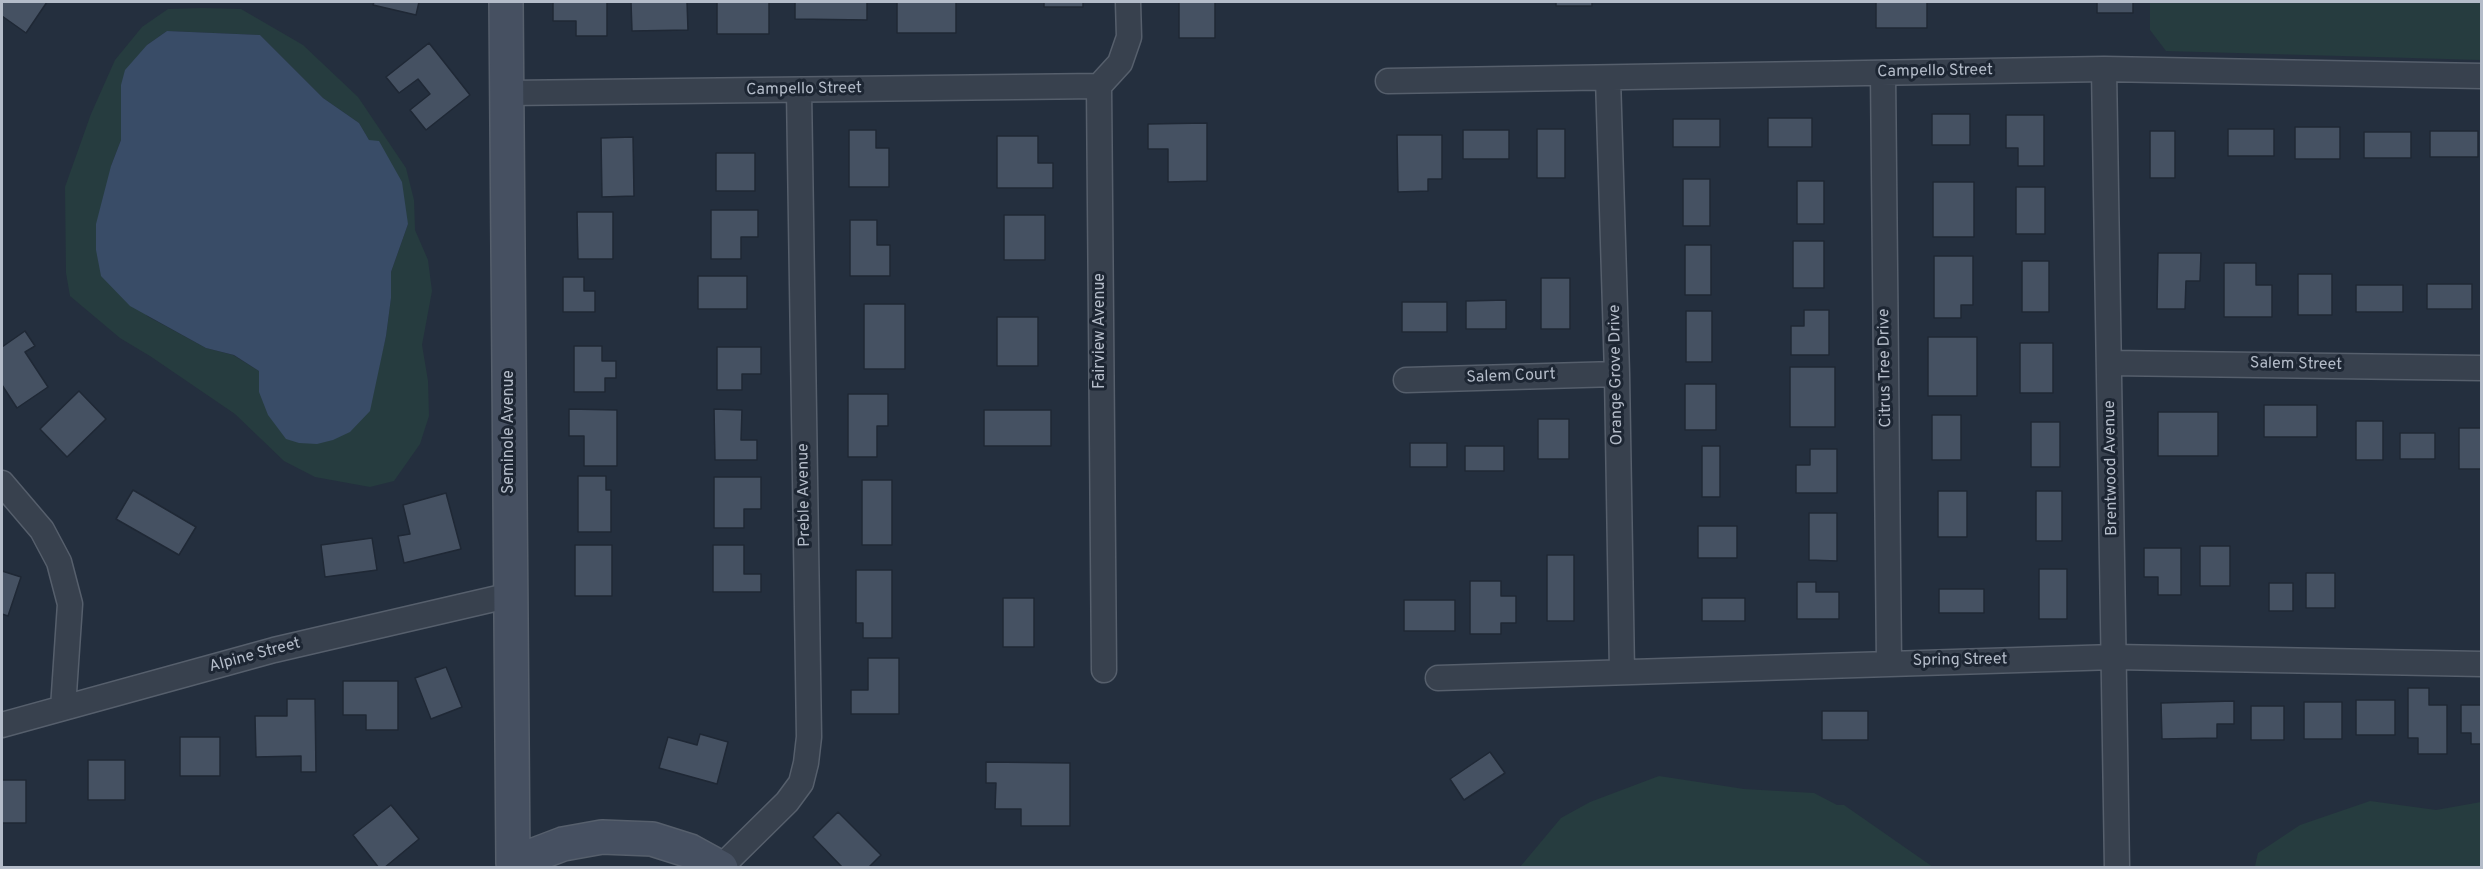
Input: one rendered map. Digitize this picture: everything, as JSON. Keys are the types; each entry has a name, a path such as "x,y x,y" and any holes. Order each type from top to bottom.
{"street":[{"name":"Seminole Avenue","path":"506,2 511,595 510,865"},
{"path":"1100,86 1120,63 1129,37 1128,2"},
{"name":"Campello Street","path":"1388,81 2104,69 2481,76"},
{"name":"Brentwood Avenue","path":"2104,69 2117,867"},
{"name":"Citrus Tree Drive","path":"1883,73 1889,663"},
{"name":"Orange Grove Drive","path":"1608,78 1617,374 1622,672"},
{"name":"Campello Street","path":"508,93 1100,86"},
{"name":"Fairview Avenue","path":"1100,86 1104,670"},
{"name":"Preble Avenue","path":"721,867 787,802 801,783 807,754 799,90"},
{"name":"Salem Street","path":"2110,363 2481,368"},
{"name":"Salem Court","path":"1406,380 1617,374"},
{"path":"2,483 42,530 59,562 70,604 63,708"},
{"name":"Alpine Street","path":"2,725 274,650 511,595"},
{"name":"Spring Street","path":"1438,678 2115,657 2481,664"},
{"path":"510,865 563,844 602,837 651,839 690,851 721,867"}],"green space":[{"path":"2150,2 2481,2 2481,60 2166,51 2150,30"},
{"path":"168,9 241,9 303,45 358,97 406,168 414,200 415,230 428,260 432,291 422,345 428,381 429,416 420,444 394,481 370,487 315,477 284,461 235,414 120,338 70,296 66,273 65,187 91,114 115,60 142,27","holes":["167,31 260,35 323,98 359,123 408,224 391,272 391,298 386,336 378,368 259,392 259,371 233,355 206,348 147,316 111,166 121,140 147,45"]},
{"path":"1659,776 1744,789 1814,793 1837,805 1844,805 1933,867 1520,867 1561,818 1590,802"},
{"path":"2370,801 2436,810 2481,802 2481,867 2252,867 2255,866 2258,853 2300,825"}],"water":[{"path":"167,31 260,35 323,98 359,123 369,140 379,141 402,182 408,224 391,272 391,298 386,336 370,411 350,432 333,440 317,444 299,443 286,439 268,415 259,392 259,371 234,355 206,348 130,306 101,276 96,250 96,224 111,166 121,140 121,85 125,70 147,45"}],"building":[{"path":"2,2 47,2 26,33 2,16"},
{"path":"374,2 419,2 416,15 373,5"},
{"path":"553,2 607,2 607,36 576,36 576,21 553,21"},
{"path":"631,2 687,2 688,30 632,31"},
{"path":"717,2 769,2 769,34 717,34"},
{"path":"795,2 867,2 867,20 795,19"},
{"path":"897,2 956,2 956,33 897,33"},
{"path":"1044,2 1083,2 1083,7 1044,7"},
{"path":"1179,2 1215,2 1215,38 1179,38"},
{"path":"1556,2 1592,2 1592,6 1556,6"},
{"path":"1876,2 1927,2 1927,28 1876,28"},
{"path":"2097,2 2133,2 2133,13 2097,13"},
{"path":"429,43 470,95 426,130 410,110 430,94 418,79 399,93 386,77"},
{"path":"1932,114 1970,114 1970,145 1932,145"},
{"path":"2006,115 2044,115 2044,166 2018,166 2018,148 2006,148"},
{"path":"1768,118 1812,118 1812,147 1768,147"},
{"path":"1673,119 1720,119 1720,147 1673,147"},
{"path":"1207,123 1207,181 1168,182 1168,149 1148,149 1148,124"},
{"path":"2295,127 2340,127 2340,159 2295,159"},
{"path":"1537,129 1565,129 1565,178 1537,178"},
{"path":"2228,129 2274,129 2274,156 2228,156"},
{"path":"849,130 876,130 876,148 889,148 889,187 849,187"},
{"path":"1463,130 1509,130 1509,159 1463,159"},
{"path":"2150,131 2175,131 2175,178 2150,178"},
{"path":"2430,131 2478,131 2478,157 2430,157"},
{"path":"2364,132 2411,132 2411,158 2364,158"},
{"path":"1397,135 1442,135 1442,179 1428,179 1428,191 1398,192"},
{"path":"997,136 1038,136 1038,163 1053,163 1053,188 997,188"},
{"path":"633,137 634,196 602,197 601,138"},
{"path":"716,153 755,153 755,191 716,191"},
{"path":"1683,179 1710,179 1710,226 1683,226"},
{"path":"1797,181 1824,181 1824,224 1797,224"},
{"path":"1933,182 1974,182 1974,237 1933,237"},
{"path":"2016,187 2045,187 2045,234 2016,234"},
{"path":"711,210 758,210 758,237 741,237 741,259 711,259"},
{"path":"577,212 613,212 613,259 578,259"},
{"path":"1004,215 1045,215 1045,260 1004,260"},
{"path":"850,220 877,220 877,245 890,245 890,276 850,276"},
{"path":"1793,241 1824,241 1824,288 1793,288"},
{"path":"1685,245 1711,245 1711,295 1685,295"},
{"path":"2158,253 2201,253 2200,281 2186,281 2185,309 2157,309"},
{"path":"1934,256 1973,256 1973,305 1961,305 1961,318 1934,318"},
{"path":"2022,261 2049,261 2049,312 2022,312"},
{"path":"2224,263 2256,263 2256,285 2272,285 2272,317 2224,317"},
{"path":"2298,274 2332,274 2332,315 2298,315"},
{"path":"698,276 747,276 747,309 698,309"},
{"path":"563,277 584,277 584,291 595,291 595,312 563,312"},
{"path":"1541,278 1570,278 1570,329 1541,329"},
{"path":"2427,284 2472,284 2472,309 2427,309"},
{"path":"2356,285 2403,285 2403,312 2356,312"},
{"path":"1506,300 1506,329 1466,329 1466,301"},
{"path":"1402,302 1447,302 1447,332 1402,332"},
{"path":"864,304 905,304 905,369 864,369"},
{"path":"1804,310 1829,310 1829,355 1791,355 1791,326 1804,326"},
{"path":"1686,311 1712,311 1712,362 1686,362"},
{"path":"997,317 1038,317 1038,366 997,366"},
{"path":"25,331 35,346 25,352 48,387 17,408 2,385 2,347"},
{"path":"1928,337 1977,337 1977,396 1928,396"},
{"path":"2020,343 2053,343 2053,393 2020,393"},
{"path":"574,346 602,346 602,361 616,361 616,378 605,378 605,392 574,392"},
{"path":"717,347 761,347 761,374 742,374 742,390 717,390"},
{"path":"1790,367 1835,367 1835,427 1790,427"},
{"path":"1685,384 1716,384 1716,430 1685,430"},
{"path":"79,391 106,419 67,457 40,429"},
{"path":"848,394 888,394 888,426 877,426 877,457 848,457"},
{"path":"2264,405 2317,405 2317,437 2264,437"},
{"path":"569,409 617,410 617,466 584,466 584,436 569,436"},
{"path":"714,409 742,410 741,440 757,440 757,460 715,460"},
{"path":"984,410 1051,410 1051,446 984,446"},
{"path":"2158,412 2218,412 2218,456 2158,456"},
{"path":"1932,415 1961,415 1961,460 1932,460"},
{"path":"1538,419 1569,419 1569,459 1538,459"},
{"path":"2356,421 2383,421 2383,460 2356,460"},
{"path":"2031,422 2060,422 2060,467 2031,467"},
{"path":"2459,428 2482,428 2482,469 2459,469"},
{"path":"2400,433 2435,433 2435,459 2400,459"},
{"path":"1410,443 1447,443 1447,467 1410,467"},
{"path":"1465,446 1504,446 1504,471 1465,471"},
{"path":"1702,446 1720,446 1720,497 1702,497"},
{"path":"1810,449 1837,449 1837,493 1796,493 1796,465 1810,465"},
{"path":"578,476 606,476 606,490 611,490 611,532 578,532"},
{"path":"714,477 761,477 761,509 744,509 744,528 714,528"},
{"path":"862,480 892,480 892,545 862,545"},
{"path":"133,490 196,527 179,555 116,519"},
{"path":"1938,491 1967,491 1967,537 1938,537"},
{"path":"2036,491 2062,491 2062,541 2036,541"},
{"path":"446,493 461,549 404,563 398,536 410,534 403,505"},
{"path":"1809,513 1837,513 1837,561 1809,560"},
{"path":"1698,526 1737,526 1737,558 1698,558"},
{"path":"372,538 377,570 325,577 321,545"},
{"path":"575,545 612,545 612,596 575,596"},
{"path":"713,545 744,545 744,574 761,574 761,592 713,592"},
{"path":"2200,546 2230,546 2230,586 2200,586"},
{"path":"2144,548 2181,548 2181,595 2158,595 2158,577 2144,577"},
{"path":"1547,555 1574,555 1574,621 1547,621"},
{"path":"2039,569 2067,569 2067,619 2039,619"},
{"path":"856,570 892,570 892,638 863,638 863,623 856,623"},
{"path":"2,571 21,577 8,616 2,614"},
{"path":"2306,573 2335,573 2335,608 2306,608"},
{"path":"1470,581 1501,581 1501,596 1516,596 1516,623 1501,623 1501,634 1470,634"},
{"path":"1797,582 1816,582 1816,592 1839,592 1839,619 1797,619"},
{"path":"2269,583 2293,583 2293,611 2269,611"},
{"path":"1939,589 1984,589 1984,613 1939,613"},
{"path":"1003,598 1034,598 1034,647 1003,647"},
{"path":"1702,598 1745,598 1745,621 1702,621"},
{"path":"1404,600 1455,600 1455,631 1404,631"},
{"path":"868,658 899,658 899,714 851,714 851,690 868,690"},
{"path":"446,667 462,707 431,719 415,678"},
{"path":"343,681 398,681 398,730 366,730 366,715 343,715"},
{"path":"2408,688 2429,688 2429,705 2447,705 2447,754 2418,754 2418,738 2408,738"},
{"path":"287,699 315,699 316,772 301,772 301,756 256,757 255,716 287,716"},
{"path":"2356,700 2395,700 2395,735 2356,735"},
{"path":"2234,701 2234,724 2217,724 2217,738 2162,739 2161,703"},
{"path":"2304,702 2342,702 2342,739 2304,739"},
{"path":"2461,705 2482,705 2482,744 2471,744 2471,733 2461,733"},
{"path":"2251,706 2284,706 2284,740 2251,740"},
{"path":"1822,711 1868,711 1868,740 1822,740"},
{"path":"700,734 728,742 717,784 659,768 668,737 697,745"},
{"path":"180,737 220,737 220,776 180,776"},
{"path":"1490,752 1505,773 1464,800 1450,779"},
{"path":"88,760 125,760 125,800 88,800"},
{"path":"986,762 1070,763 1070,826 1021,826 1021,809 995,809 996,783 986,783"},
{"path":"2,780 26,780 26,823 2,823"},
{"path":"391,805 419,839 384,868 379,868 353,835"},
{"path":"838,812 881,855 868,868 843,868 813,837"}]}
